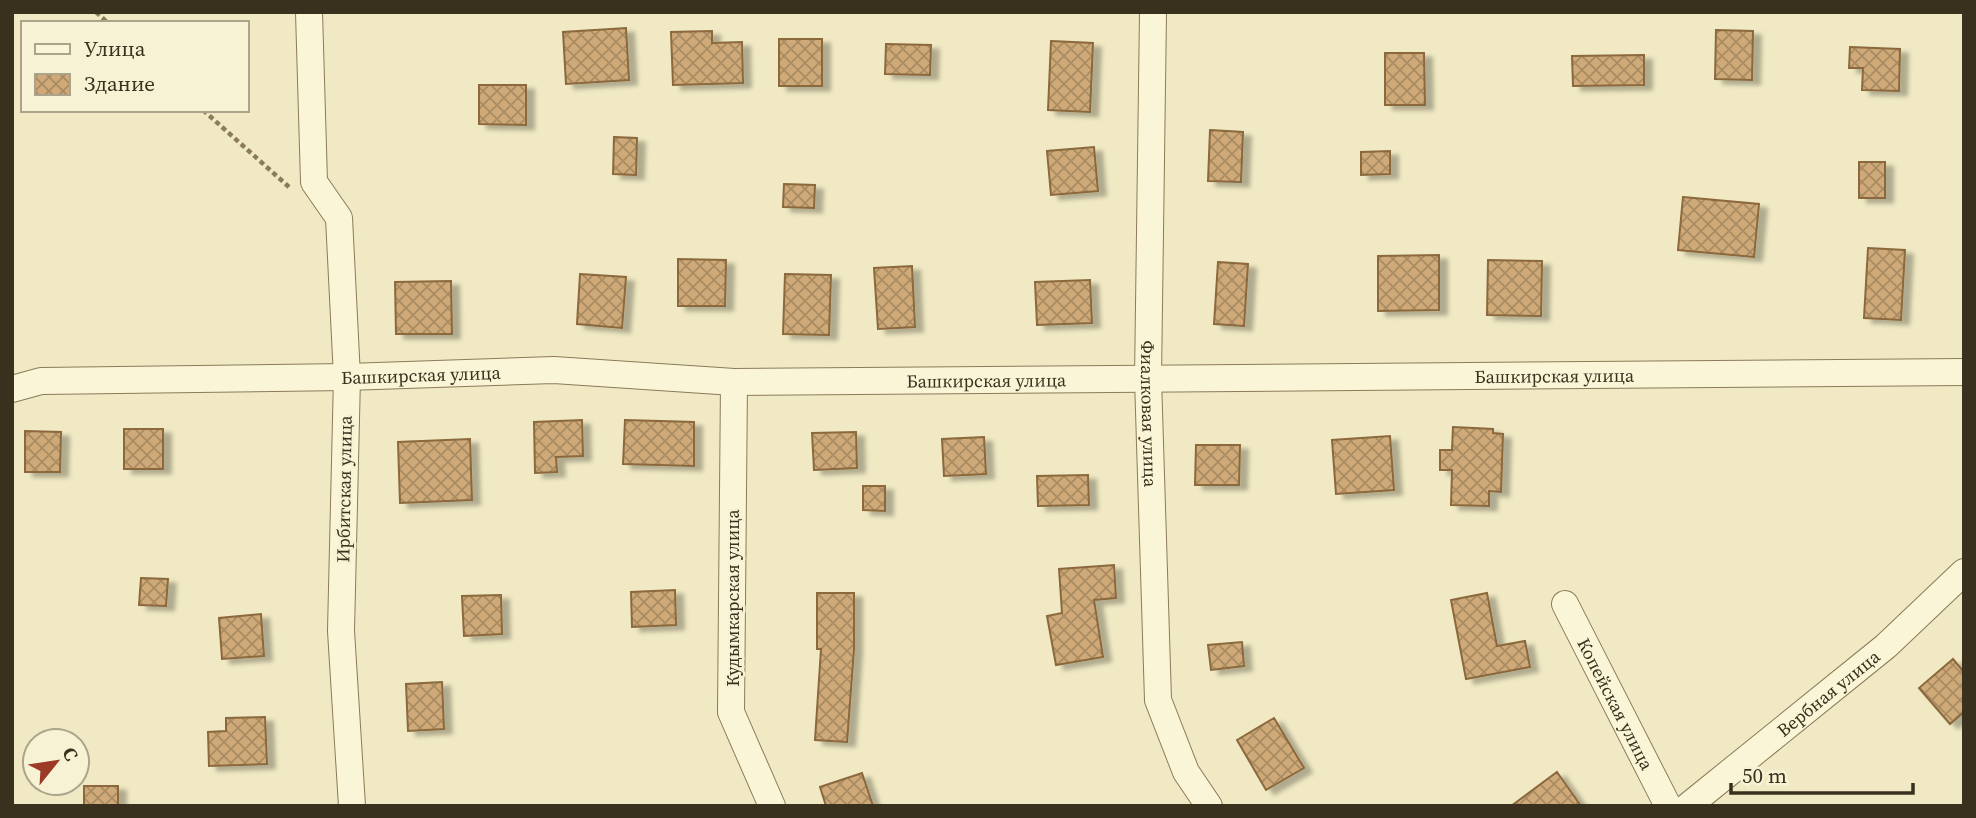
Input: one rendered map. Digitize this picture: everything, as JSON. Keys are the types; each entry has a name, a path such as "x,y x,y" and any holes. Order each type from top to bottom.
{"street":[{"path":"309,12 314,182"},
{"name":"Фиалковая улица","path":"1153,12 1148,379 1158,701 1186,772 1209,806"},
{"name":"Ирбитская улица","path":"314,182 339,218 347,377 341,631 352,806"},
{"name":"Башкирская улица","path":"12,389 41,381 347,377 554,370 734,382 1964,372"},
{"name":"Кудымкарская улица","path":"734,382 731,712 772,806"},
{"name":"Вербная улица","path":"1688,806 1886,646 1964,572"},
{"name":"Копейская улица","path":"1564,604 1668,806"}],"path":[{"path":"205,112 288,188 314,182"}],"building":[{"path":"626,28 629,80 566,84 563,32"},
{"path":"1716,30 1753,31 1752,80 1715,79"},
{"path":"712,31 712,43 742,42 743,83 673,85 671,32"},
{"path":"779,39 822,39 822,86 779,86"},
{"path":"1051,41 1093,43 1090,112 1048,110"},
{"path":"886,44 931,45 930,75 885,74"},
{"path":"1850,47 1900,49 1899,91 1862,90 1863,68 1849,68"},
{"path":"1385,53 1424,53 1425,105 1385,105"},
{"path":"1644,55 1644,85 1573,86 1572,56"},
{"path":"479,85 526,85 526,125 479,124"},
{"path":"1210,130 1243,132 1241,182 1208,181"},
{"path":"614,137 637,138 636,175 613,174"},
{"path":"1094,147 1098,191 1051,195 1047,151"},
{"path":"1390,151 1390,174 1361,175 1361,152"},
{"path":"1859,162 1885,162 1885,198 1859,198"},
{"path":"784,184 815,185 814,208 783,207"},
{"path":"1683,197 1759,204 1754,257 1678,250"},
{"path":"1868,248 1905,250 1901,320 1864,318"},
{"path":"1439,255 1439,310 1378,311 1378,256"},
{"path":"678,259 726,260 725,306 678,306"},
{"path":"1488,260 1542,261 1541,316 1487,315"},
{"path":"1218,262 1248,264 1244,326 1214,324"},
{"path":"912,266 915,327 878,329 874,268"},
{"path":"580,274 626,277 622,328 577,324"},
{"path":"785,274 831,275 829,335 783,334"},
{"path":"1090,280 1092,323 1037,325 1035,282"},
{"path":"451,281 452,334 396,334 395,282"},
{"path":"582,420 583,456 556,457 557,472 535,473 534,422"},
{"path":"625,420 694,422 694,466 623,464"},
{"path":"1453,427 1493,429 1493,433 1503,434 1501,492 1489,491 1489,506 1451,505 1452,470 1440,470 1440,450 1452,450"},
{"path":"124,429 163,429 163,469 124,469"},
{"path":"25,431 61,432 60,472 25,472"},
{"path":"856,432 857,468 814,470 812,433"},
{"path":"1390,436 1394,490 1336,494 1332,440"},
{"path":"984,437 986,474 944,476 942,439"},
{"path":"470,439 472,500 400,503 398,442"},
{"path":"1196,445 1240,445 1239,485 1195,485"},
{"path":"1088,475 1089,505 1038,506 1037,476"},
{"path":"863,486 885,486 885,511 863,510"},
{"path":"1114,565 1116,598 1094,600 1103,657 1056,665 1047,616 1062,613 1059,569"},
{"path":"141,578 168,579 166,606 139,605"},
{"path":"675,590 676,625 632,627 631,592"},
{"path":"817,593 854,593 854,649 847,742 815,740 821,649 817,649"},
{"path":"1487,593 1497,646 1525,641 1530,667 1466,679 1451,600"},
{"path":"501,595 502,634 464,636 462,596"},
{"path":"261,614 264,656 222,659 219,618"},
{"path":"1242,642 1244,666 1211,670 1208,645"},
{"path":"1953,659 1964,672 1964,712 1950,724 1919,688"},
{"path":"442,682 444,729 408,731 406,684"},
{"path":"265,717 267,764 209,766 208,732 226,731 226,718"},
{"path":"1274,718 1304,768 1266,790 1237,740"},
{"path":"1557,772 1581,806 1511,806"},
{"path":"862,773 873,806 826,806 820,787"},
{"path":"91,786 118,786 118,806 84,806 84,797 91,797"}]}
